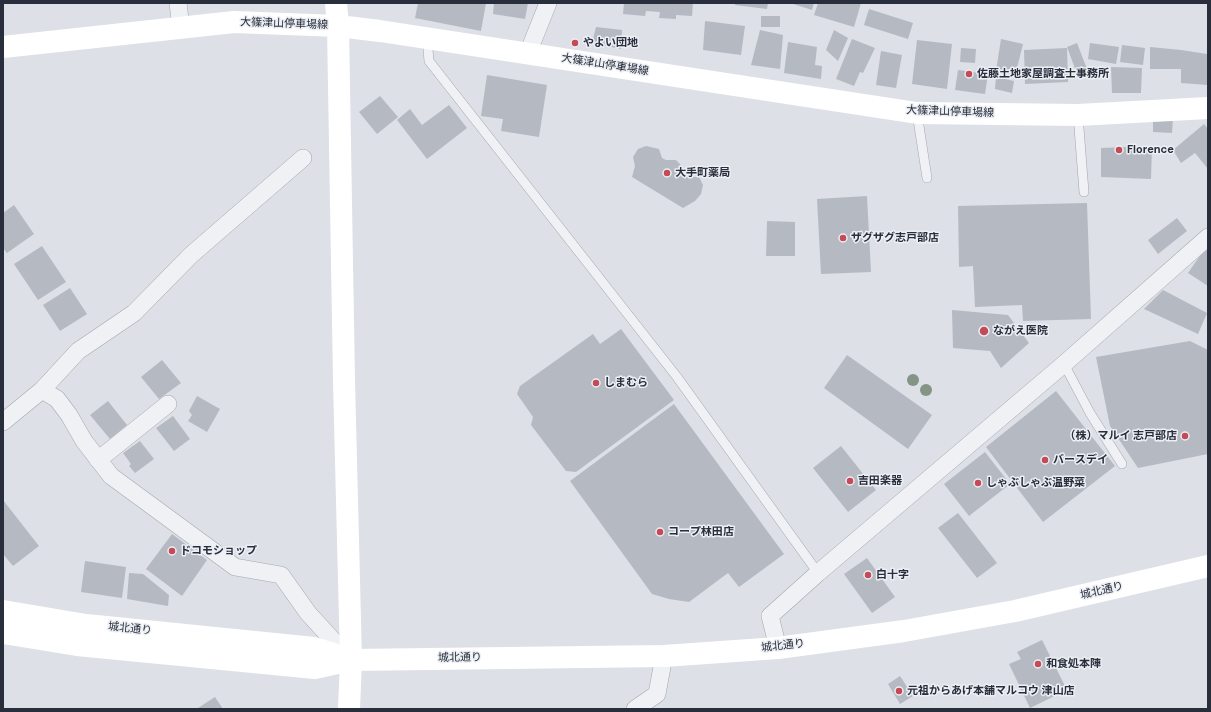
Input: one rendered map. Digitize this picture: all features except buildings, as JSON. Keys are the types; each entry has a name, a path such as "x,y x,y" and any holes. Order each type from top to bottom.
{"street":[{"path":"178,3 181,28"},
{"path":"336,3 338,26 351,660 349,709"},
{"path":"528,53 548,3"},
{"name":"大篠津山停車場線","path":"3,47 234,22 338,26 528,53 917,113 1078,115 1208,108"},
{"path":"3,422 42,390 78,351 134,313 191,255 303,158"},
{"path":"778,648 770,616 818,573 1064,364 1208,237"},
{"path":"42,390 57,399 69,415 84,441 111,476 235,567 281,575 308,613 351,660"},
{"path":"98,460 168,404"},
{"name":"城北通り","path":"3,633 77,645 315,668 351,660 664,656 778,648 904,631 1015,611 1208,566"},
{"name":"城北通り","path":"3,611 86,625 314,648 351,660"},
{"path":"635,709 657,694 664,656"}],"lane":[{"path":"428,38 429,61 677,376 818,573"},
{"path":"917,113 927,178"},
{"path":"1078,115 1084,192"},
{"path":"1064,364 1090,413 1122,464"}],"place":[{"name":"やよい団地","path":"575,43"},
{"name":"佐藤土地家屋調査士事務所","path":"969,74"},
{"name":"Florence","path":"1119,150"},
{"name":"大手町薬局","path":"667,173"},
{"name":"ザグザグ志戸部店","path":"843,238"},
{"name":"ながえ医院","path":"984,331"},
{"name":"しまむら","path":"596,383"},
{"name":"（株）マルイ 志戸部店","path":"1185,436"},
{"name":"バースデイ","path":"1045,460"},
{"name":"吉田楽器","path":"850,481"},
{"name":"しゃぶしゃぶ温野菜","path":"978,483"},
{"name":"コープ林田店","path":"660,532"},
{"name":"ドコモショップ","path":"172,551"},
{"name":"白十字","path":"868,575"},
{"name":"和食処本陣","path":"1038,664"},
{"name":"元祖からあげ本舗マルコウ 津山店","path":"899,691"}]}
